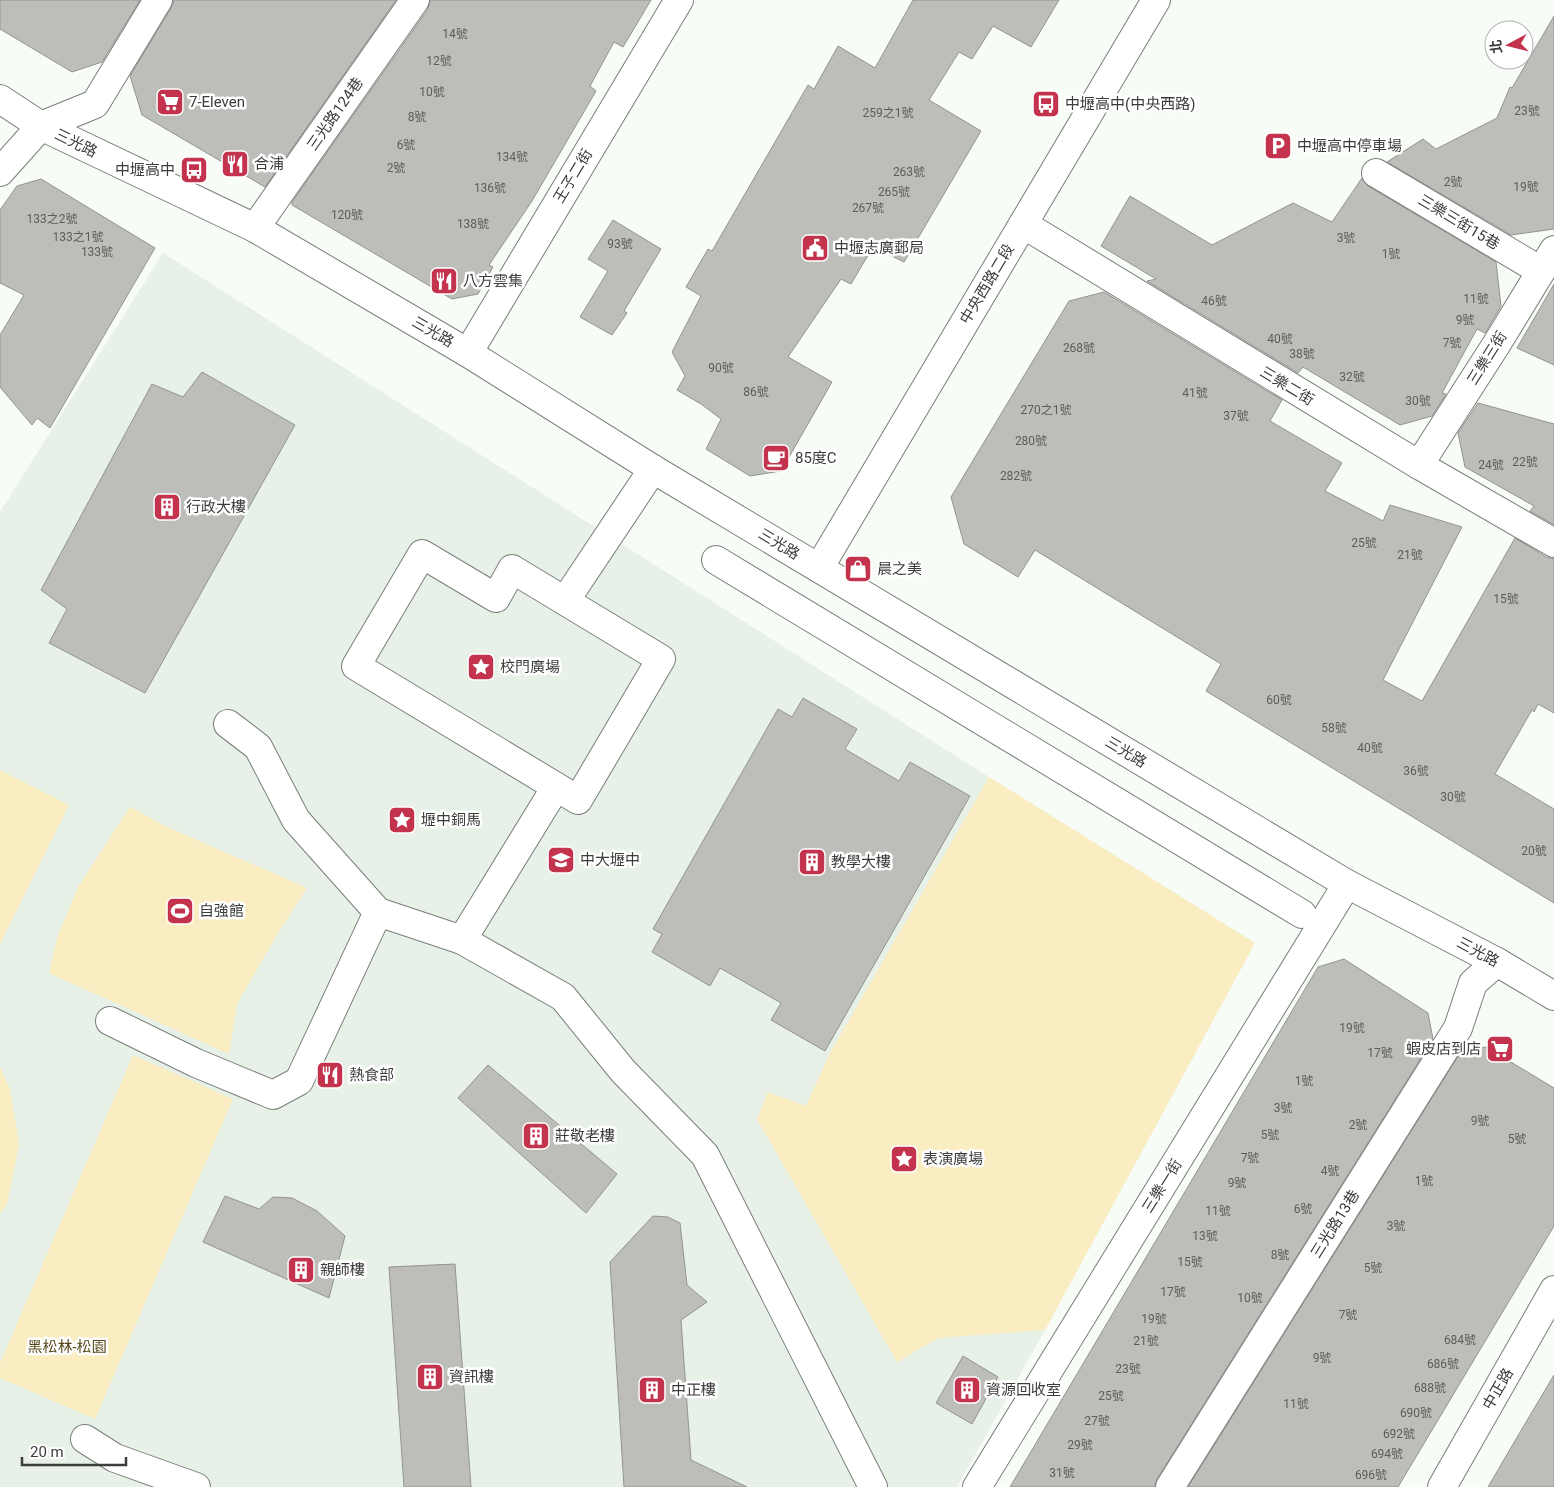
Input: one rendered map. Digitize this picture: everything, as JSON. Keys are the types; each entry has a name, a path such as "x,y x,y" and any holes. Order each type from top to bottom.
{"street":[{"path":"0,172 41,126 95,104 158,0"},
{"name":"三光路124巷","path":"255,228 415,0"},
{"name":"王子二街","path":"468,353 679,0"},
{"name":"中央西路二段","path":"819,568 1156,0"},
{"name":"三光路","path":"0,99 41,126 255,228 468,353 653,468 1348,884 1497,962 1554,996"},
{"name":"三樂三街15巷","path":"1376,173 1548,261"},
{"name":"三樂二街","path":"1023,224 1419,465 1554,544"},
{"name":"三樂三街","path":"1419,465 1548,261"},
{"path":"565,601 653,468"},
{"path":"422,554 496,598 512,569 565,601 661,659 578,800 356,666 422,554"},
{"path":"716,560 1302,914"},
{"path":"228,724 258,748 296,820 378,912 462,940 563,998 623,1071 705,1155 872,1487"},
{"path":"462,940 556,787"},
{"name":"三樂一街","path":"977,1487 1348,884"},
{"path":"110,1021 196,1063 273,1095 299,1081 378,912"},
{"name":"三光路13巷","path":"1170,1487 1458,1028 1473,984 1497,962"},
{"name":"中正路","path":"1442,1487 1554,1290"},
{"path":"85,1439 115,1458 196,1487"}],"shaded area":[{"name":"中大壢中","path":"163,253 989,777 1255,943 1045,1330 957,1487 0,1487 0,512"}],"green space":[{"path":"0,770 69,805 0,944"},
{"path":"989,777 1255,943 1045,1330 938,1338 897,1362 757,1119 768,1092 806,1106 830,1053"},
{"name":"自強館","path":"130,807 165,826 307,888 278,933 237,1004 229,1054 49,973 58,935 78,887"},
{"name":"黑松林-松園","path":"133,1055 233,1099 95,1419 0,1378 0,1363"},
{"path":"0,1067 10,1089 19,1144 7,1204 0,1214"}],"building":[{"path":"0,0 140,0 102,62 72,72 0,29"},
{"path":"174,0 396,0 265,187 142,115 130,76"},
{"path":"430,0 651,0 623,47 614,42 590,86 596,91 532,201 489,265 493,267 478,294 452,299 292,205 292,202 428,9"},
{"path":"913,0 1059,0 1031,47 993,26 972,59 959,52 929,100 981,131 904,262 873,247 851,284 841,279 788,357 832,382 781,471 750,476 706,449 721,419 701,404 677,390 685,376 672,352 701,296 686,287 708,249 712,251 808,85 814,89 838,46 875,68"},
{"path":"1554,16 1554,229 1511,235 1387,162 1423,139 1436,149 1497,118 1510,87 1512,88 1522,70 1534,70 1534,50"},
{"path":"1362,178 1368,186 1496,262 1501,306 1485,333 1477,329 1442,393 1446,394 1432,416 1400,425 1303,367 1298,373 1147,281 1156,279 1101,246 1130,196 1212,245 1293,203 1332,222"},
{"path":"41,179 155,248 50,428 37,418 32,425 0,387 0,335 24,295 0,283 0,210 17,186"},
{"path":"613,220 661,249 624,311 627,313 612,335 580,317 608,271 588,259"},
{"path":"1554,284 1554,365 1517,348"},
{"path":"1104,292 1282,400 1270,421 1342,463 1325,491 1383,521 1390,505 1462,527 1383,680 1422,701 1515,538 1546,557 1554,559 1554,713 1538,704 1534,712 1532,710 1495,774 1554,809 1554,903 1206,691 1221,664 1035,550 1018,577 964,544 951,497 1069,301"},
{"name":"行政大樓","path":"202,372 295,425 145,693 49,643 67,609 41,590 152,384 183,397"},
{"path":"1478,403 1554,424 1554,525 1530,511 1534,506 1465,467 1458,433"},
{"name":"教學大樓","path":"803,698 857,729 845,749 899,781 910,762 970,796 825,1051 771,1020 781,1003 720,968 710,986 652,952 662,934 653,929 778,709 792,717"},
{"path":"1344,959 1428,1013 1433,1039 1157,1479 1154,1487 1010,1487 1318,967"},
{"path":"1486,1047 1554,1088 1554,1226 1398,1487 1188,1487 1462,1050"},
{"name":"莊敬老樓","path":"488,1065 617,1174 586,1213 458,1098"},
{"name":"親師樓","path":"225,1196 259,1209 273,1197 292,1198 317,1211 345,1236 329,1298 203,1242"},
{"name":"中正樓","path":"653,1216 668,1217 680,1223 687,1285 707,1302 681,1320 691,1460 747,1487 624,1487 610,1262"},
{"name":"資訊樓","path":"455,1264 471,1487 404,1487 389,1267"},
{"name":"資源回收室","path":"963,1356 998,1377 972,1424 936,1403"},
{"path":"1554,1375 1554,1487 1488,1487 1516,1439"}],"place":[{"name":"7-Eleven","path":"170,102"},
{"name":"中壢高中(中央西路)","path":"1046,104"},
{"name":"中壢高中停車場","path":"1278,146"},
{"name":"合浦","path":"235,164"},
{"name":"中壢高中","path":"194,170"},
{"name":"中壢志廣郵局","path":"815,248"},
{"name":"八方雲集","path":"444,281"},
{"name":"85度C","path":"776,458"},
{"name":"行政大樓","path":"167,507"},
{"name":"晨之美","path":"858,569"},
{"name":"校門廣場","path":"481,667"},
{"name":"壢中銅馬","path":"402,820"},
{"name":"中大壢中","path":"561,860"},
{"name":"教學大樓","path":"812,862"},
{"name":"自強館","path":"180,911"},
{"name":"蝦皮店到店","path":"1500,1049"},
{"name":"熱食部","path":"330,1075"},
{"name":"莊敬老樓","path":"536,1136"},
{"name":"表演廣場","path":"904,1159"},
{"name":"親師樓","path":"301,1270"},
{"name":"資訊樓","path":"430,1377"},
{"name":"中正樓","path":"652,1390"},
{"name":"資源回收室","path":"967,1390"}]}
